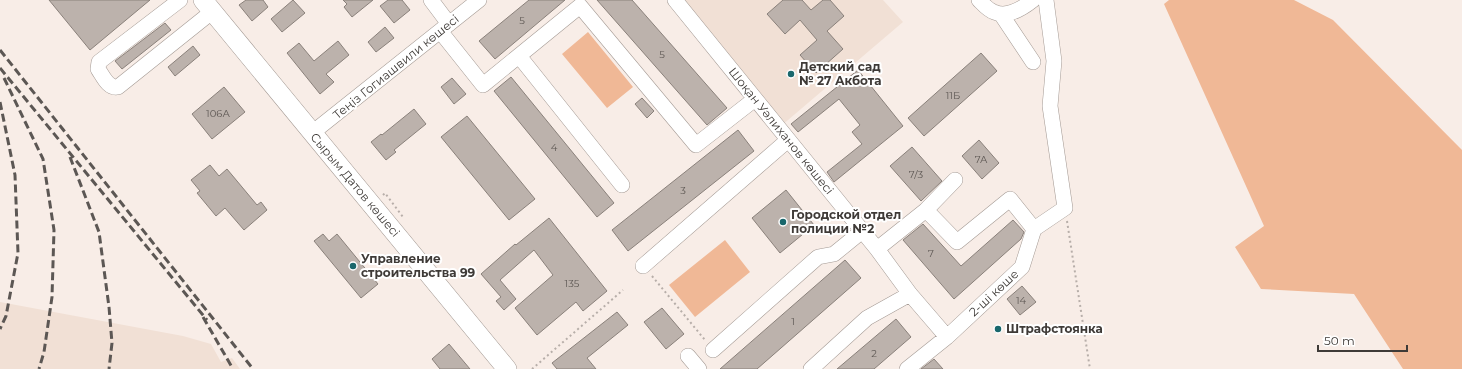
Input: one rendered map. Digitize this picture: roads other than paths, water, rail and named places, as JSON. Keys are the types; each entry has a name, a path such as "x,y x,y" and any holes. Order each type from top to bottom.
{"main road":[{"name":"Сырым Датов көшесі","path":"208,6 507,369"}],"street":[{"path":"180,0 98,62 98,69 110,86 114,88 118,87 208,6"},
{"path":"431,0 445,27 483,85 580,6 696,145 755,99"},
{"name":"Теңіз Гогиашвили көшесі","path":"312,133 479,0"},
{"name":"Шоқан Уәлиханов көшесі","path":"675,0 877,249 910,294 947,337"},
{"path":"979,0 992,12 1001,14 1023,8 1033,0"},
{"path":"926,210 957,242 1010,199 1034,229 1065,208 1050,106 1054,62 1046,0"},
{"path":"1001,14 1033,62"},
{"path":"519,56 622,185"},
{"path":"643,266 788,140"},
{"path":"877,249 926,210 955,180"},
{"name":"2-ші көше","path":"907,369 947,337 1022,267 1034,229"},
{"path":"713,350 818,257 834,254 862,232"},
{"path":"811,369 867,318 910,294"},
{"path":"688,356 699,369"}],"railway":[{"path":"0,50 253,369"},
{"path":"0,68 207,320"},
{"path":"4,78 43,159 54,230 52,297 44,352 39,369"},
{"path":"0,102 15,175 18,253 6,316 0,329"},
{"path":"70,157 99,232 109,307 112,343 109,369"},
{"path":"203,317 233,369"}],"place":[{"name":"Детский сад № 27 Акбота","path":"791,74"},
{"name":"Городской отдел полиции №2","path":"783,222"},
{"name":"Управление строительства 99","path":"353,266"},
{"name":"Штрафстоянка","path":"998,329"}]}
